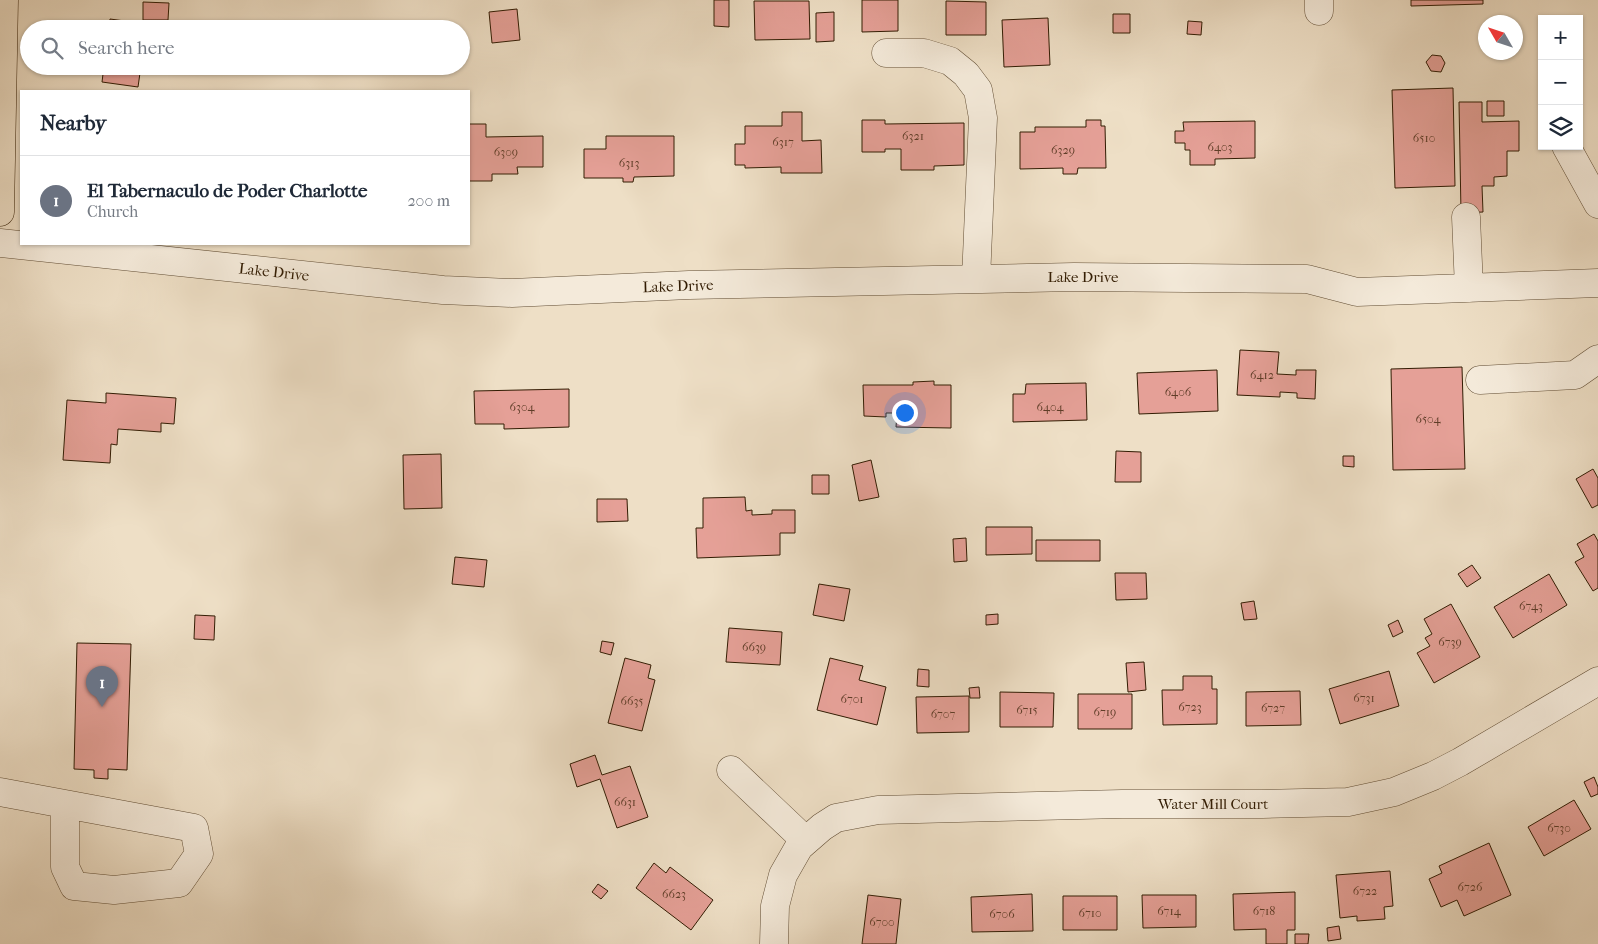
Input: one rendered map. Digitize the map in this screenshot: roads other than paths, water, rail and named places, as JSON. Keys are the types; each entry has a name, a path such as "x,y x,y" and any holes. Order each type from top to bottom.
{"main road":[{"path":"0,212 4,0"}],"street":[{"path":"886,53 924,53 950,61 966,74 978,90 983,118 976,279"},
{"path":"1568,150 1598,204"},
{"path":"1466,217 1469,288"},
{"name":"Lake Drive","path":"0,243 444,290 512,293 689,285 1074,277 1307,279 1357,292 1598,283"},
{"path":"1480,380 1575,375 1598,359"},
{"name":"Water Mill Court","path":"774,944 775,906 783,875 799,847 822,827 836,818 878,810 1348,802 1394,792 1433,776 1598,681"},
{"path":"731,770 806,841"},
{"path":"0,792 194,828 199,854 179,883 114,890 74,886 65,866 65,805"}],"place":[{"name":"El Tabernaculo de Poder Charlotte","path":"102,707"}]}
